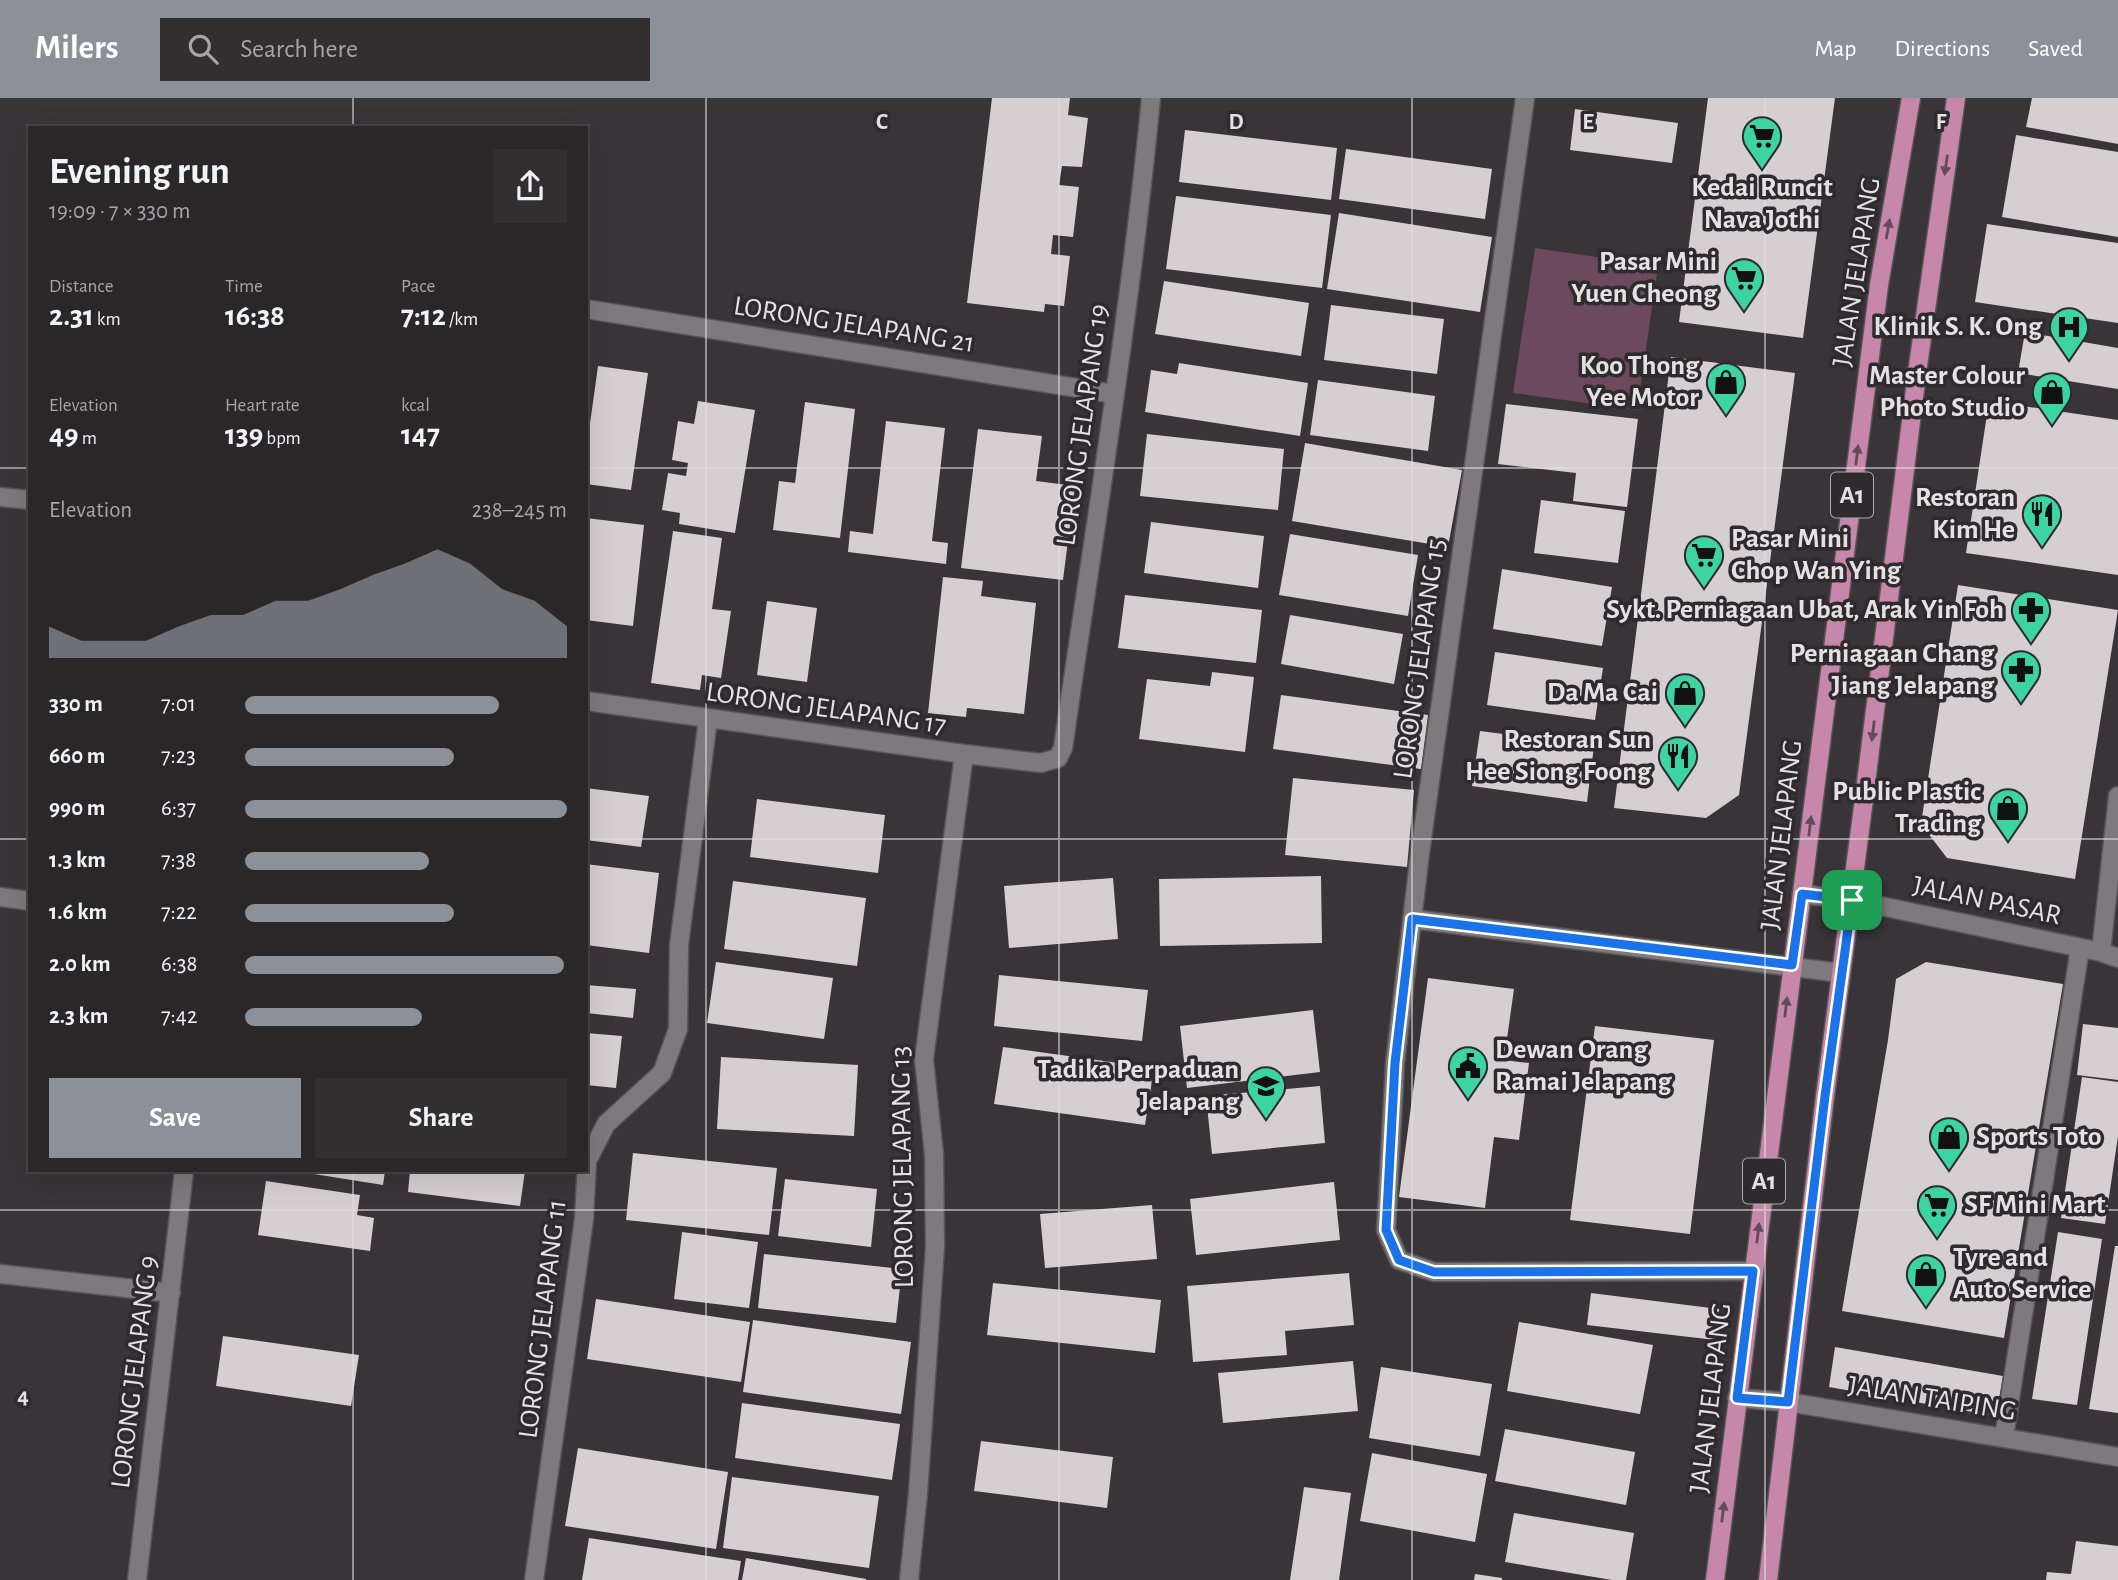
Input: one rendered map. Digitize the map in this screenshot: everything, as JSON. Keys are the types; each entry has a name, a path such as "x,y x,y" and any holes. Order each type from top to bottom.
{"main road":[{"name":"JALAN JELAPANG","path":"1715,1580 1879,285 1910,98"},
{"name":"A1","path":"1768,1580 1841,973 1919,360 1956,98"}],"street":[{"name":"LORONG JELAPANG 19","path":"1058,758 1063,748 1140,212 1151,98"},
{"name":"LORONG JELAPANG 15","path":"1525,98 1412,919 1395,1063 1386,1230 1399,1260 1434,1272 1753,1271"},
{"name":"LORONG JELAPANG 21","path":"588,309 1114,394"},
{"path":"0,497 28,500"},
{"name":"LORONG JELAPANG 17","path":"588,701 964,754 1041,762 1058,758"},
{"name":"LORONG JELAPANG 11","path":"588,1159 606,1124 662,1073 678,1029 679,945 708,719"},
{"name":"LORONG JELAPANG 13","path":"909,1580 918,1493 935,1247 934,1154 924,1059 964,754"},
{"path":"2101,952 2118,796"},
{"name":"JALAN PASAR","path":"1802,894 1852,900 2101,952 2118,958"},
{"path":"0,897 28,901"},
{"path":"1412,919 1841,973"},
{"path":"2004,1437 2080,948"},
{"name":"LORONG JELAPANG 9","path":"137,1580 184,1172"},
{"name":"LORONG JELAPANG 11","path":"534,1580 584,1219 586,1172"},
{"path":"0,1274 171,1293"},
{"name":"JALAN TAIPING","path":"1737,1398 1788,1402 2118,1457"}],"shaded area":[{"path":"1535,248 1658,266 1637,410 1513,393"}],"building":[{"path":"992,98 1070,98 1068,115 1088,118 1082,167 1062,166 1059,185 1079,187 1073,237 1053,235 1051,254 1070,256 1064,306 1045,304 1044,312 967,303"},
{"path":"1708,98 1835,98 1803,338 1679,322"},
{"path":"2032,98 2118,98 2118,144 2026,127"},
{"path":"1575,109 1678,123 1672,163 1570,150"},
{"path":"1185,130 1337,148 1331,200 1179,182"},
{"path":"2016,135 2118,152 2118,237 2002,217"},
{"path":"1346,149 1492,169 1485,219 1339,199"},
{"path":"1176,196 1331,215 1322,288 1166,269"},
{"path":"1339,213 1492,237 1480,312 1327,289"},
{"path":"1987,224 2118,243 2118,323 1975,302"},
{"path":"1164,281 1309,303 1301,356 1155,334"},
{"path":"1331,305 1444,319 1437,374 1324,360"},
{"name":"Klinik S. K. Ong","path":"2025,332 2118,348 2118,389 2018,373"},
{"path":"1671,357 1795,373 1739,795 1706,818 1614,808"},
{"path":"1179,363 1308,383 1300,436 1145,412 1151,370 1177,374"},
{"path":"598,366 648,373 631,490 588,484 588,438"},
{"path":"1318,380 1435,396 1428,451 1310,435"},
{"path":"698,401 755,410 735,533 679,524 680,513 662,510 668,473 686,476 688,463 672,460 678,421 694,424"},
{"path":"1989,401 2118,420 2118,575 1966,553"},
{"path":"805,402 855,409 840,538 773,530 779,481 795,483"},
{"path":"1506,404 1638,419 1627,507 1573,501 1576,473 1498,464"},
{"path":"886,421 945,428 932,541 948,543 946,564 848,552 850,531 873,534"},
{"path":"978,429 1042,436 1036,481 1075,486 1063,580 961,568"},
{"path":"1147,434 1284,449 1278,510 1140,496"},
{"path":"1305,443 1462,470 1448,547 1292,521"},
{"path":"1541,500 1625,511 1618,563 1534,553"},
{"path":"588,518 644,525 633,626 588,620"},
{"path":"1151,522 1264,536 1258,588 1144,573"},
{"path":"673,531 722,538 712,609 731,611 721,678 702,675 700,690 651,683"},
{"path":"1290,534 1418,555 1408,616 1279,595"},
{"path":"1502,569 1612,587 1602,646 1493,629"},
{"path":"943,577 983,581 981,596 1036,603 1024,714 967,708 966,717 928,713"},
{"path":"1958,585 2118,610 2075,879 1947,858 1921,824"},
{"path":"1125,595 1262,610 1256,663 1118,648"},
{"path":"767,601 817,608 807,682 757,675"},
{"path":"1290,615 1403,634 1394,684 1281,664"},
{"path":"1495,652 1603,668 1595,720 1487,705"},
{"path":"1212,672 1254,677 1245,752 1139,739 1147,679 1210,686"},
{"path":"1281,695 1428,715 1421,769 1273,749"},
{"path":"1480,731 1594,746 1587,802 1472,786"},
{"path":"1293,778 1414,790 1407,867 1285,855"},
{"path":"588,788 649,796 641,847 588,840"},
{"path":"757,799 885,815 878,873 750,857"},
{"path":"588,864 659,873 649,953 588,945"},
{"path":"1321,876 1322,943 1160,946 1159,879"},
{"path":"1113,878 1118,939 1009,948 1004,886"},
{"path":"733,881 866,898 857,966 724,949"},
{"path":"716,962 833,978 824,1039 707,1023"},
{"path":"1926,962 2063,984 2004,1338 1842,1311 1896,979"},
{"path":"999,975 1148,990 1142,1041 994,1026"},
{"name":"Dewan Orang Ramai Jelapang","path":"1428,978 1514,989 1504,1060 1529,1063 1519,1140 1494,1137 1485,1208 1399,1197"},
{"path":"588,985 636,989 633,1018 588,1013"},
{"path":"1313,1010 1320,1072 1187,1088 1180,1026"},
{"path":"2083,1024 2118,1028 2118,1080 2077,1075"},
{"path":"1595,1026 1714,1040 1690,1234 1570,1220"},
{"path":"588,1033 622,1036 616,1088 588,1085"},
{"path":"1003,1047 1154,1068 1145,1125 994,1104"},
{"path":"721,1057 858,1065 854,1136 717,1129"},
{"path":"2082,1077 2118,1082 2118,1136 2105,1224 2061,1218"},
{"name":"Tadika Perpaduan Jelapang","path":"1320,1086 1325,1143 1212,1154 1206,1096"},
{"path":"633,1153 777,1168 769,1235 626,1220"},
{"path":"301,1172 385,1172 383,1185"},
{"path":"410,1172 525,1172 520,1206 408,1192"},
{"path":"785,1179 877,1189 871,1247 778,1236"},
{"path":"266,1181 360,1195 357,1215 374,1218 370,1251 258,1235"},
{"path":"1334,1182 1340,1240 1196,1255 1190,1199"},
{"path":"1152,1205 1157,1259 1045,1268 1040,1214"},
{"path":"682,1232 758,1242 749,1308 674,1299"},
{"path":"2058,1232 2102,1239 2077,1405 2032,1399"},
{"path":"2115,1246 2118,1246 2118,1413 2089,1409"},
{"path":"764,1254 902,1269 896,1323 758,1308"},
{"path":"1349,1273 1354,1325 1285,1331 1287,1355 1193,1362 1187,1286"},
{"path":"993,1283 1161,1300 1155,1353 987,1335"},
{"path":"1591,1293 1719,1309 1715,1340 1587,1325"},
{"path":"596,1299 750,1322 741,1382 587,1359"},
{"path":"753,1320 911,1342 901,1414 743,1392"},
{"path":"1519,1322 1653,1345 1640,1414 1507,1391"},
{"path":"223,1336 359,1355 351,1406 216,1386"},
{"path":"1835,1347 2003,1376 1996,1416 1829,1387"},
{"path":"1353,1361 1358,1411 1223,1423 1218,1373"},
{"path":"1381,1367 1492,1384 1480,1456 1369,1438"},
{"path":"742,1403 900,1424 892,1480 735,1458"},
{"path":"1505,1429 1635,1452 1626,1505 1495,1481"},
{"path":"981,1441 1113,1457 1107,1508 974,1491"},
{"path":"578,1448 728,1472 716,1549 565,1526"},
{"path":"1372,1453 1487,1474 1475,1542 1360,1521"},
{"path":"732,1477 879,1496 869,1568 723,1548"},
{"path":"1304,1487 1351,1493 1339,1580 1290,1580"},
{"path":"1514,1513 1634,1533 1626,1580 1505,1562"},
{"path":"589,1538 741,1561 738,1580 582,1580"},
{"path":"2076,1541 2118,1546 2118,1580 2046,1580 2047,1572 2071,1574"},
{"path":"746,1558 866,1579 866,1580 742,1580"},
{"path":"1475,1574 1502,1578 1502,1580 1474,1580"}],"place":[{"name":"Kedai Runcit Nava Jothi","path":"1762,170"},
{"name":"Pasar Mini Yuen Cheong","path":"1744,312"},
{"name":"Klinik S. K. Ong","path":"2069,361"},
{"name":"Koo Thong Yee Motor","path":"1726,416"},
{"name":"Master Colour Photo Studio","path":"2052,426"},
{"name":"Restoran Kim He","path":"2042,548"},
{"name":"Pasar Mini Chop Wan Ying","path":"1704,589"},
{"name":"Sykt. Perniagaan Ubat, Arak Yin Foh","path":"2031,644"},
{"name":"Perniagaan Chang Jiang Jelapang","path":"2021,704"},
{"name":"Da Ma Cai","path":"1685,727"},
{"name":"Restoran Sun Hee Siong Foong","path":"1678,790"},
{"name":"Public Plastic Trading","path":"2008,842"},
{"name":"Dewan Orang Ramai Jelapang","path":"1468,1100"},
{"name":"Tadika Perpaduan Jelapang","path":"1266,1120"},
{"name":"Sports Toto","path":"1949,1171"},
{"name":"SF Mini Mart","path":"1937,1239"},
{"name":"Tyre and Auto Service","path":"1926,1308"}],"route":[{"path":"1802,894 1852,900 1788,1402 1737,1398 1753,1271 1434,1272 1399,1260 1386,1230 1395,1063 1412,919 1792,965 1802,894"}]}
